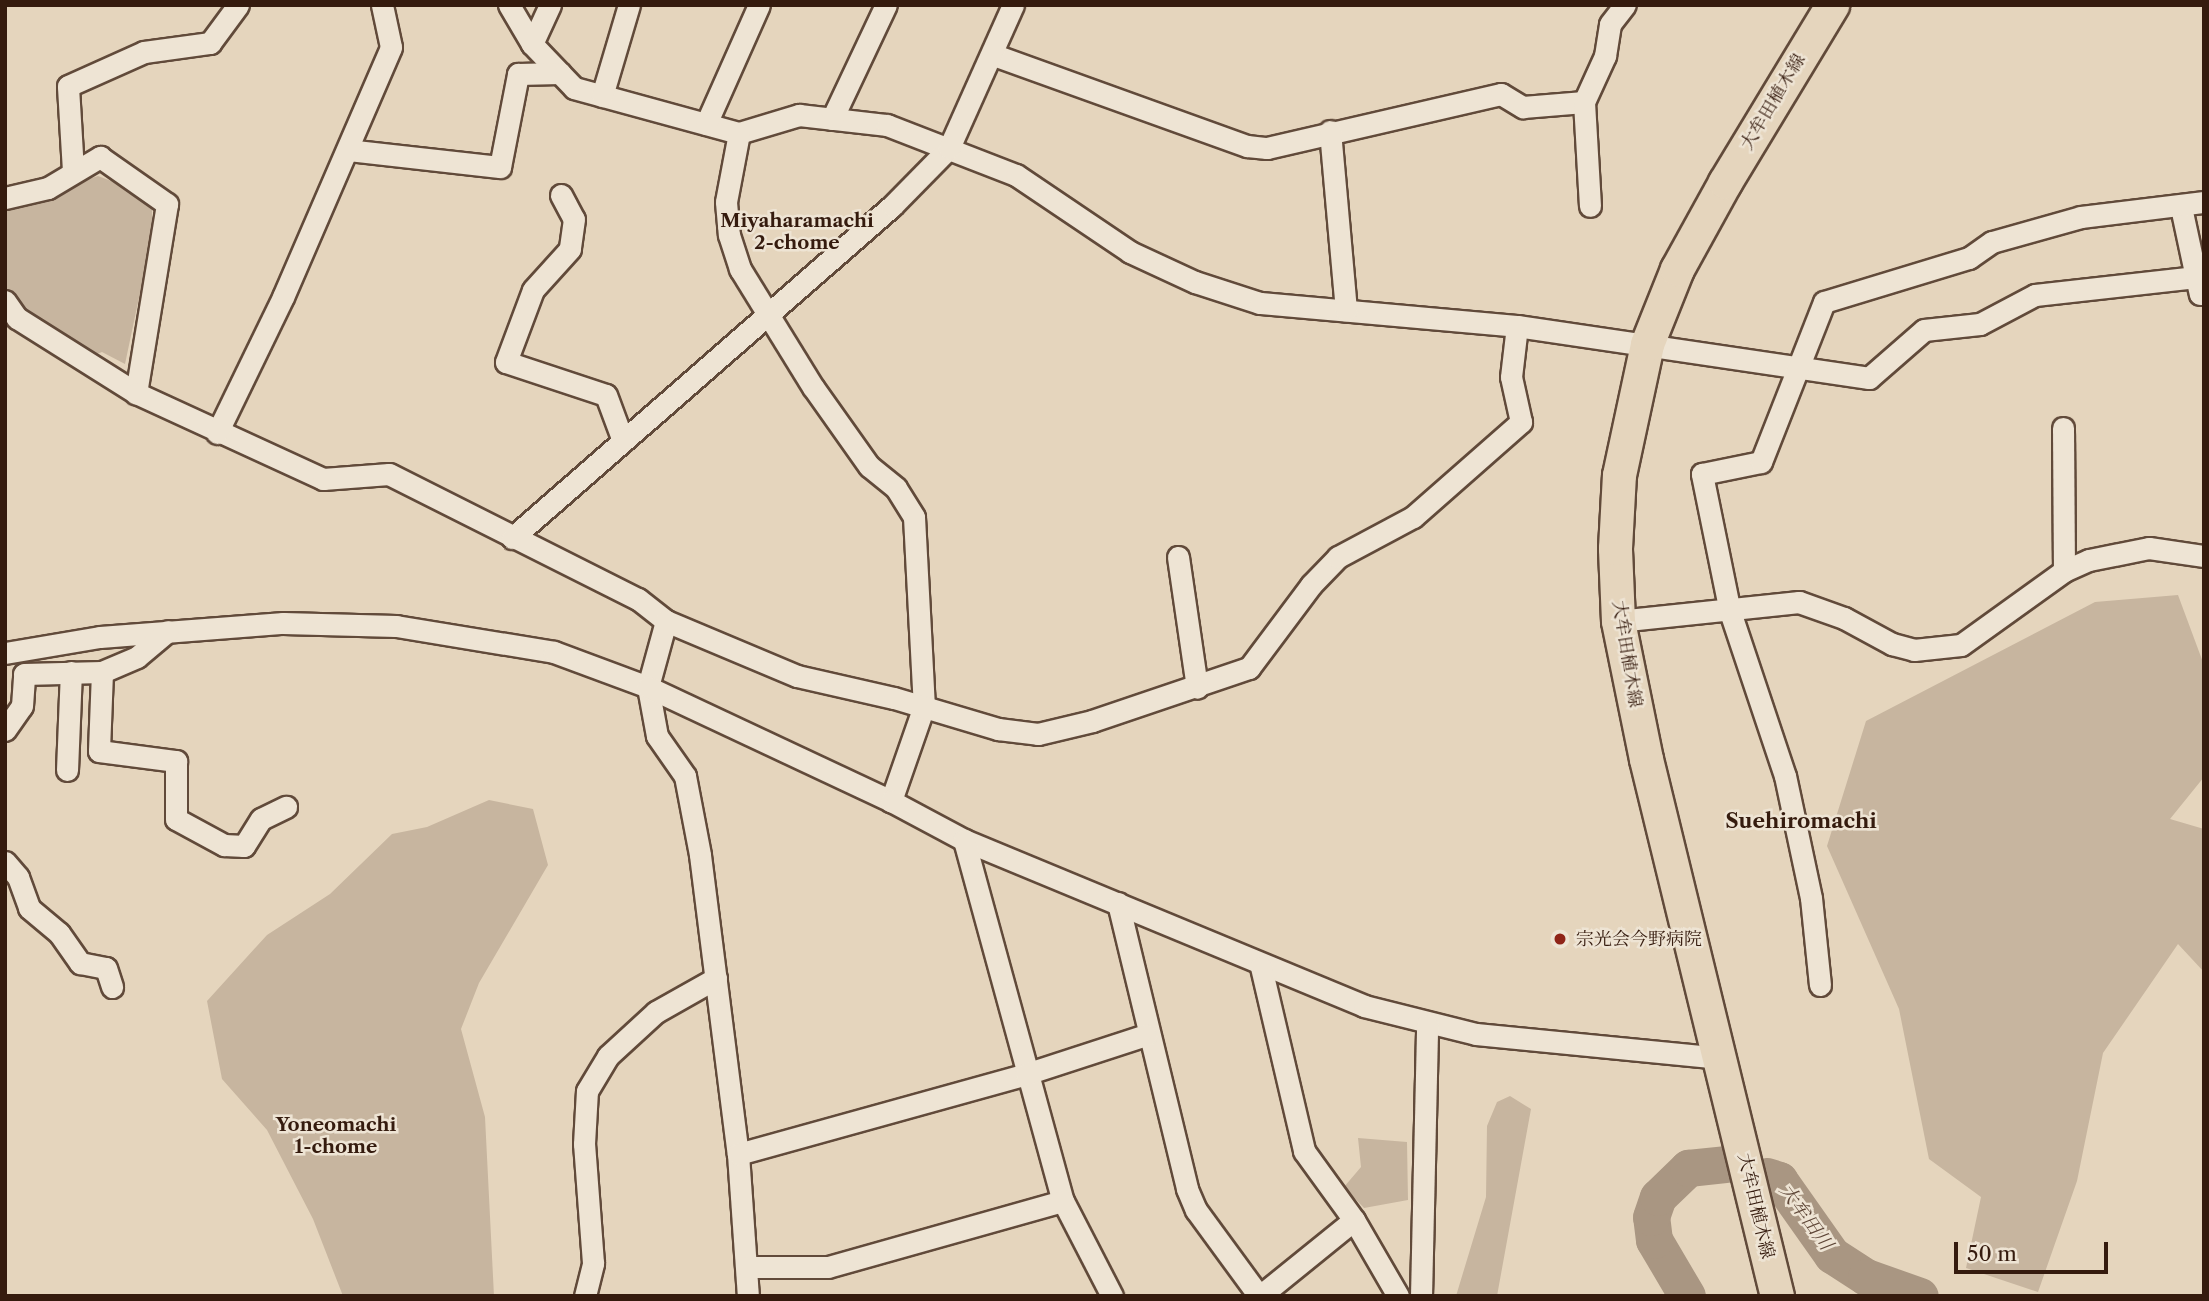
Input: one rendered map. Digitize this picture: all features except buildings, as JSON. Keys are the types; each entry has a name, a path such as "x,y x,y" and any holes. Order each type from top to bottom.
{"main road":[{"name":"大牟田植木線","path":"1777,1296 1646,759 1618,621 1615,548 1619,475 1647,344 1677,269 1832,5"}],"street":[{"path":"73,171 68,86 144,52 210,43 237,5"},
{"path":"217,433 348,150 391,47 382,5"},
{"path":"509,5 532,44 574,88 738,133 799,115 887,125 1016,175 1129,251 1195,282 1260,303 1517,326 1869,378 1924,330 1980,324 2035,295 2200,285 2181,207"},
{"path":"532,44 550,5"},
{"path":"602,96 629,5"},
{"path":"706,124 760,5"},
{"path":"832,119 886,5"},
{"path":"512,538 892,206 949,148 994,55 1013,5"},
{"path":"1590,206 1584,102 1605,56 1610,24 1625,5"},
{"path":"994,55 1247,146 1267,148 1330,131 1501,94 1523,107 1584,102"},
{"path":"348,150 500,167 518,74 560,73"},
{"path":"1330,131 1346,310"},
{"path":"738,133 726,202 729,235 740,270 771,313 829,410 869,466 896,488 914,517 924,706 891,801"},
{"path":"5,198 48,188 100,157 167,204 136,393"},
{"path":"561,195 574,219 570,249 533,290 506,362 606,395 623,441"},
{"path":"1820,985 1811,898 1785,776 1730,612 1702,474 1761,461 1824,302 1969,258 1992,242 2081,217 2181,207 2204,202"},
{"path":"5,301 17,318 136,393 217,433 323,479 389,474 638,599 666,621 797,676 924,706 998,729 1038,734 1197,688 1249,668 1311,585 1338,557 1413,517 1521,422 1511,377 1517,326"},
{"path":"2063,428 2064,571"},
{"path":"1618,621 1730,612 1798,602 1844,618 1892,644 1914,650 1961,645 2064,571 2089,560 2149,548 2204,556"},
{"path":"1178,557 1197,688"},
{"path":"666,621 648,687 657,736 685,776 716,978 737,1154 748,1267 748,1296"},
{"path":"5,653 168,631 283,623 396,626 554,652 648,687 891,801 964,840 1118,903 1261,967 1427,1026 1720,1058"},
{"path":"5,730 22,706 24,674 102,672 137,657 168,631"},
{"path":"67,770 71,672"},
{"path":"102,672 99,751 176,761 176,819 224,845 244,846 261,819 286,807"},
{"path":"964,840 1063,1201 1112,1296"},
{"path":"5,862 18,877 29,908 59,933 80,963 106,968 112,986"},
{"path":"1118,903 1146,1035 1187,1189 1196,1210 1259,1296 1354,1220"},
{"path":"1261,967 1304,1151 1354,1220 1398,1296"},
{"path":"585,1296 593,1263 584,1144 587,1091 608,1056 656,1012 716,978"},
{"path":"1421,1296 1427,1026"},
{"path":"737,1154 1026,1074 1146,1035"},
{"path":"748,1267 828,1267 1063,1201"}],"shaded area":[{"path":"98,176 127,187 152,209 152,236 125,364 102,352 97,354 18,306 5,286 5,207"},
{"path":"2178,595 2204,665 2204,777 2170,819 2204,829 2204,972 2178,944 2103,1053 2077,1181 2038,1292 1966,1268 1981,1197 1929,1159 1899,1009 1827,846 1866,721 2095,602"},
{"path":"489,800 533,809 548,865 479,983 461,1029 485,1117 494,1296 343,1296 313,1219 267,1130 222,1079 207,1001 267,935 330,894 392,834 427,827"},
{"path":"1510,1096 1531,1109 1497,1296 1456,1296 1486,1197 1487,1126 1497,1102"},
{"path":"1358,1138 1407,1142 1408,1200 1364,1208 1344,1187 1361,1167"}],"waterway":[{"name":"大牟田川","path":"1687,1296 1654,1240 1651,1217 1658,1197 1688,1168 1725,1164"},
{"name":"大牟田川","path":"1767,1176 1779,1180 1832,1255 1866,1277 1920,1296"}],"place":[{"name":"宗光会今野病院","path":"1560,939"}],"district":[{"name":"Miyaharamachi 2-chome","path":"797,232"},
{"name":"Suehiromachi","path":"1801,821"},
{"name":"Yoneomachi 1-chome","path":"336,1136"}]}
